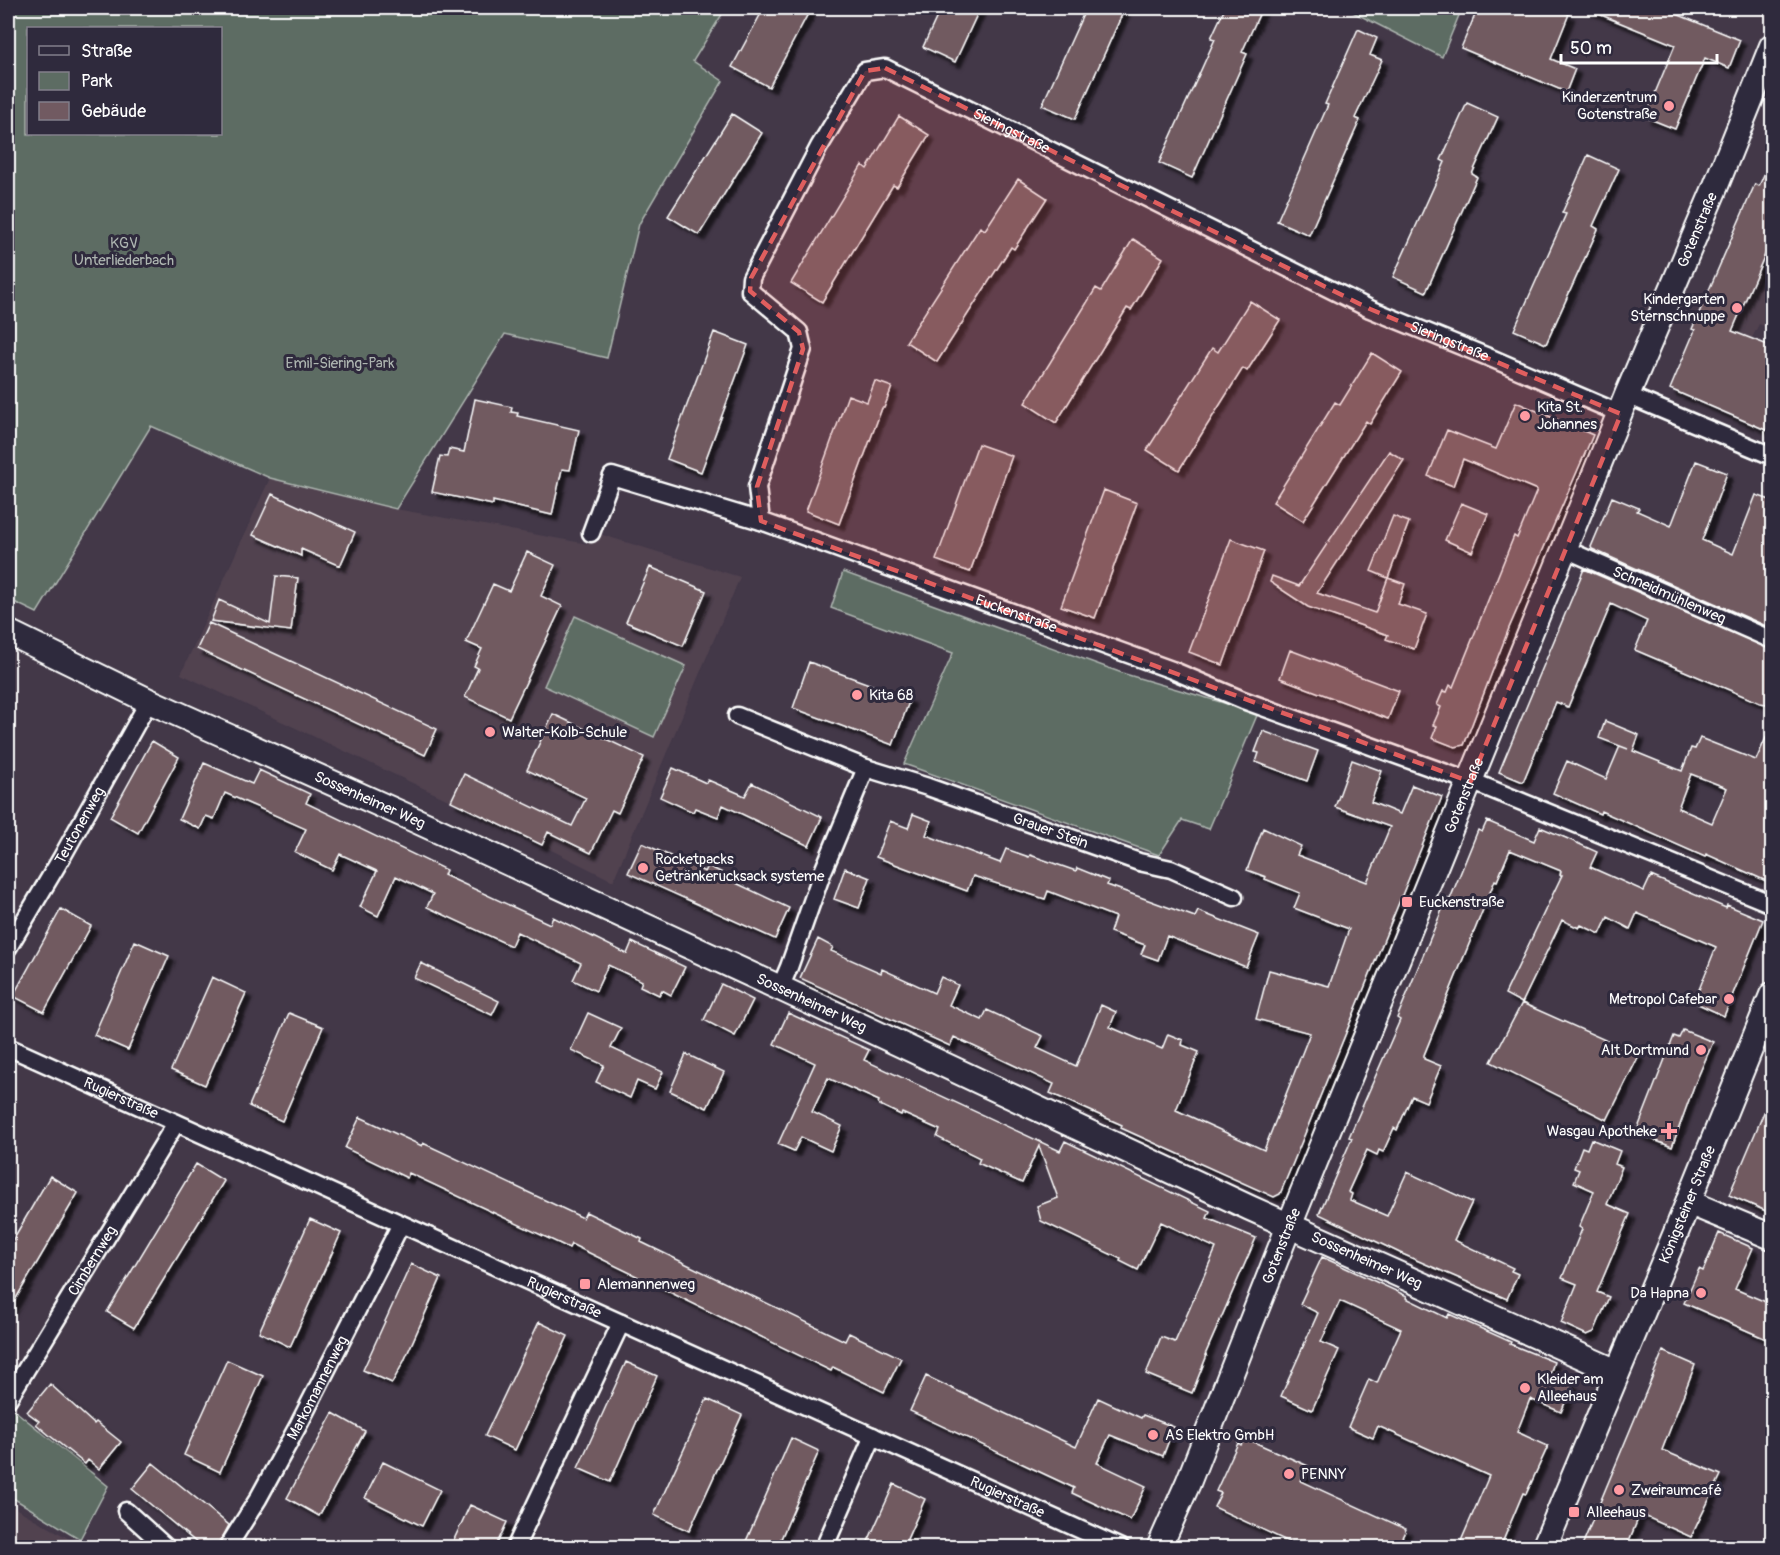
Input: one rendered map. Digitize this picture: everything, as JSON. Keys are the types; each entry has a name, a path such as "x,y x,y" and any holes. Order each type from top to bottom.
{"main road":[{"name":"Gotenstraße","path":"1159,1548 1188,1483 1289,1226 1773,46"},
{"name":"Sossenheimer Weg","path":"8,632 149,701 404,815 780,988 1289,1226 1617,1372"},
{"name":"Königsteiner Straße","path":"1544,1548 1773,995"},
{"path":"1688,1202 1773,1236"}],"street":[{"name":"Sieringstraße","path":"760,520 757,487 803,349 799,332 750,291 751,278 819,147 865,71 885,68 1370,309 1624,405 1773,456"},
{"name":"Euckenstraße","path":"591,533 612,476 760,520 1181,674 1254,704 1471,781 1773,904"},
{"name":"Schneidmühlenweg","path":"1565,549 1773,640"},
{"name":"Teutonenweg","path":"8,948 149,701"},
{"name":"Grauer Stein","path":"737,716 866,768 928,787 1139,862 1171,869 1234,897"},
{"path":"780,988 821,876 866,768"},
{"name":"Rugierstraße","path":"8,1047 1121,1548"},
{"name":"Cimbernweg","path":"8,1399 176,1123"},
{"name":"Markomannenweg","path":"227,1548 240,1530 299,1424 401,1224"},
{"path":"515,1548 621,1323"},
{"path":"824,1548 873,1436"},
{"path":"126,1511 167,1548"}],"highlighted area":[{"path":"885,68 1370,309 1621,414 1471,781 761,521 757,487 803,349 799,332 750,291 751,278 865,71"}],"shaded area":[{"path":"1757,271 1762,273 1756,286 1772,292 1772,330 1759,324 1746,350 1726,344"},
{"name":"Walter-Kolb-Schule","path":"270,478 396,509 588,544 596,533 740,577 613,881 493,821 181,674"},
{"path":"8,1504 73,1541 70,1547 8,1547"}],"green space":[{"path":"8,8 726,8 693,61 723,81 639,224 607,358 505,334 396,509 270,478 151,426 37,613 8,599"},
{"path":"1345,8 1462,8 1442,57"},
{"path":"843,572 1125,674 1258,713 1209,829 1182,820 1159,855 904,764 953,653 831,608"},
{"path":"575,616 686,666 654,737 544,686"},
{"path":"8,1405 108,1486 80,1539 8,1495"}],"building":[{"path":"764,8 811,8 769,87 732,67"},
{"path":"941,8 980,8 955,62 923,47"},
{"path":"1086,8 1125,8 1075,119 1042,105"},
{"path":"1225,8 1262,8 1242,52 1247,54 1192,178 1159,163 1215,39 1211,38"},
{"path":"1478,8 1553,8 1569,14 1551,59 1575,69 1566,92 1461,48"},
{"path":"1584,8 1662,8 1740,40 1729,68 1705,58 1675,129 1645,117 1675,45"},
{"path":"1358,29 1377,38 1370,55 1382,60 1355,118 1360,120 1309,235 1277,221 1328,105 1325,104"},
{"path":"1467,103 1498,117 1472,174 1477,177 1426,292 1393,277 1445,162 1441,160"},
{"path":"732,114 762,133 699,235 668,216"},
{"path":"899,116 929,135 897,187 893,185 822,302 791,283 862,165 867,169"},
{"path":"1773,154 1773,236 1732,331 1773,347 1773,433 1670,389 1695,330 1692,329 1755,184 1759,186"},
{"path":"1588,155 1619,169 1593,226 1598,229 1546,344 1514,330 1566,214 1562,213"},
{"path":"1018,179 1047,198 1014,249 1011,247 937,362 906,342 980,227 985,230"},
{"path":"1133,239 1163,258 1131,310 1127,308 1056,423 1025,403 1096,288 1101,291"},
{"path":"1250,301 1280,320 1247,371 1243,368 1179,470 1147,450 1212,348 1218,352"},
{"path":"714,332 748,345 701,472 667,459"},
{"path":"1372,353 1402,372 1370,424 1366,421 1303,521 1273,502 1335,402 1340,405"},
{"path":"875,381 892,387 839,524 806,511 848,395 867,402"},
{"path":"475,399 512,407 511,412 518,413 517,416 579,430 570,470 562,469 552,515 493,501 493,505 432,492 440,456 447,457 449,449 464,452"},
{"path":"1516,402 1593,435 1509,628 1464,745 1455,747 1432,738 1437,726 1433,725 1441,707 1437,705 1443,691 1447,692 1450,685 1453,687 1514,536 1517,538 1537,490 1463,459 1453,486 1428,476 1447,430 1496,449"},
{"path":"978,444 1012,456 970,572 936,560"},
{"path":"1389,451 1404,460 1317,593 1375,613 1388,578 1405,584 1398,604 1427,614 1414,649 1386,639 1388,635 1308,607 1270,582 1272,576 1299,586"},
{"path":"1696,461 1727,473 1702,540 1733,554 1756,495 1773,501 1773,629 1591,547 1612,497 1639,508 1637,511 1671,526"},
{"path":"1104,490 1137,503 1095,618 1061,606"},
{"path":"272,494 355,532 340,566 301,549 301,556 253,535"},
{"path":"1461,503 1488,514 1472,552 1445,540"},
{"path":"1393,516 1409,522 1388,578 1371,571"},
{"path":"1231,539 1264,551 1223,665 1189,652"},
{"path":"527,552 555,565 541,596 562,606 509,718 465,697 478,668 474,666 482,649 466,642 493,584 509,591"},
{"path":"650,567 706,591 683,646 626,622"},
{"path":"1584,569 1773,650 1773,705 1760,703 1635,650 1647,621 1611,604 1568,707 1556,702 1523,782 1499,772"},
{"path":"276,576 298,578 291,631 211,621 219,600 270,624"},
{"path":"209,623 437,729 425,755 197,649"},
{"path":"1290,650 1399,691 1388,719 1280,678"},
{"path":"809,662 910,699 893,745 793,708"},
{"path":"553,714 644,757 618,813 612,810 591,853 548,832 542,845 451,801 464,774 572,826 586,798 527,770"},
{"path":"1605,721 1639,735 1633,751 1682,771 1691,748 1695,749 1700,738 1756,760 1773,722 1773,884 1706,854 1705,857 1601,811 1600,814 1553,793 1567,761 1606,779 1620,746 1628,749 1599,738","holes":["1691,774 1727,788 1712,823 1678,808"]},
{"path":"1263,731 1318,751 1307,781 1256,762 1259,753 1255,752"},
{"path":"152,741 179,757 138,833 110,817"},
{"path":"1352,760 1382,771 1371,802 1400,814 1412,785 1442,797 1280,1194 1274,1197 1121,1128 1122,1125 1050,1093 1054,1084 954,1037 950,1046 800,978 818,939 833,947 831,951 881,973 882,969 934,993 941,977 958,985 949,1005 982,1020 987,1010 1043,1036 1037,1048 1076,1066 1101,1005 1116,1012 1110,1027 1162,1049 1168,1034 1183,1040 1182,1045 1199,1052 1176,1110 1264,1150 1310,1033 1256,1019 1269,970 1329,986 1349,929 1294,908 1300,893 1247,870 1263,828 1301,846 1297,855 1367,882 1390,827 1335,807"},
{"path":"204,763 252,784 259,770 310,794 306,803 446,870 444,875 550,924 553,917 627,954 632,942 685,967 671,995 662,990 659,995 640,986 642,981 608,965 596,991 573,980 581,963 517,932 511,946 427,907 433,894 396,876 378,916 360,907 377,871 340,854 332,870 295,852 306,829 225,793 214,819 206,816 200,829 179,819"},
{"path":"673,768 706,783 708,780 745,796 752,783 822,817 809,846 723,805 718,817 695,808 693,812 660,797"},
{"path":"913,814 931,821 926,835 1000,863 1006,849 1076,871 1077,868 1109,881 1107,885 1195,917 1198,911 1259,935 1246,967 1167,936 1158,960 1141,954 1145,945 1110,932 1115,917 1048,891 1045,899 973,876 967,891 876,857 890,821 908,828"},
{"path":"1487,821 1534,841 1540,827 1566,838 1597,852 1590,867 1644,891 1651,876 1726,908 1727,905 1763,920 1724,1016 1694,1002 1716,947 1637,913 1630,929 1608,917 1600,934 1581,925 1579,928 1562,920 1522,1003 1505,994 1562,875 1560,875 1561,871 1510,850 1497,881 1495,880 1424,1055 1424,1059 1441,1066 1426,1102 1412,1096 1397,1130 1394,1128 1383,1152 1379,1150 1377,1155 1367,1150 1348,1192 1352,1194 1350,1200 1387,1216 1407,1172 1472,1202 1454,1240 1513,1268 1511,1271 1518,1274 1507,1299 1400,1253 1319,1214 1352,1138 1349,1137 1400,1020 1397,1018 1447,898 1450,899 1478,830 1482,832"},
{"path":"642,843 705,872 708,866 737,880 736,883 789,908 775,939 628,873"},
{"path":"845,868 870,878 859,908 834,899"},
{"path":"61,909 91,926 44,1012 13,996"},
{"path":"135,941 169,956 128,1050 94,1035"},
{"path":"421,963 499,1001 492,1015 414,978"},
{"path":"212,977 246,993 205,1085 171,1070"},
{"path":"721,984 753,1000 735,1036 704,1020"},
{"path":"1522,1003 1639,1055 1607,1120 1491,1062"},
{"path":"289,1013 323,1027 282,1121 249,1106"},
{"path":"588,1013 621,1028 611,1048 663,1072 655,1089 637,1081 630,1098 596,1082 604,1065 571,1050"},
{"path":"788,1013 869,1050 864,1060 1060,1151 1065,1141 1210,1211 1207,1218 1256,1238 1205,1355 1207,1355 1192,1393 1146,1374 1161,1337 1175,1342 1216,1248 1161,1222 1138,1270 1120,1261 1121,1259 1041,1221 1037,1206 1058,1198 1039,1146 1022,1183 978,1163 980,1158 937,1137 940,1130 902,1113 901,1115 878,1104 879,1101 828,1078 812,1112 842,1126 831,1151 801,1137 794,1151 778,1144 815,1063 774,1044"},
{"path":"1683,1030 1713,1042 1672,1147 1636,1133 1674,1036 1679,1038"},
{"path":"686,1054 724,1072 707,1108 670,1091"},
{"path":"1773,1091 1773,1214 1729,1195"},
{"path":"360,1117 422,1146 423,1143 583,1218 586,1212 642,1239 641,1242 845,1341 849,1333 901,1358 884,1392 833,1367 831,1371 571,1244 569,1248 409,1173 407,1178 345,1148"},
{"path":"1591,1139 1620,1151 1615,1164 1622,1167 1607,1204 1630,1214 1597,1292 1609,1297 1594,1332 1587,1335 1561,1323 1577,1284 1562,1278 1582,1229 1579,1227 1594,1191 1574,1182 1579,1170 1574,1168 1582,1147 1587,1149"},
{"path":"196,1164 224,1181 134,1328 107,1312"},
{"path":"50,1176 78,1193 8,1312 8,1248"},
{"path":"310,1219 341,1233 290,1347 259,1332"},
{"path":"1719,1233 1753,1248 1735,1289 1773,1305 1773,1342 1684,1303 1699,1269 1703,1271"},
{"path":"1322,1257 1407,1296 1406,1298 1447,1318 1449,1314 1511,1342 1510,1344 1554,1362 1550,1374 1573,1384 1561,1412 1530,1399 1517,1432 1548,1446 1526,1494 1523,1493 1500,1548 1458,1548 1489,1476 1378,1426 1373,1438 1348,1427 1369,1379 1377,1383 1401,1329 1340,1301 1321,1342 1339,1350 1312,1410 1281,1396 1318,1313 1300,1304"},
{"path":"411,1264 441,1278 392,1383 363,1370"},
{"path":"539,1322 568,1336 515,1450 485,1436"},
{"path":"1663,1351 1695,1365 1662,1450 1721,1475 1691,1537 1640,1514 1626,1548 1581,1548"},
{"path":"227,1360 263,1376 220,1472 184,1455"},
{"path":"626,1362 657,1376 610,1482 578,1468"},
{"path":"926,1376 1076,1447 1098,1398 1141,1418 1143,1415 1174,1427 1163,1456 1110,1435 1097,1463 1146,1486 1130,1520 1072,1493 1074,1488 910,1411"},
{"path":"50,1384 94,1424 96,1422 121,1442 99,1469 88,1460 85,1464 36,1424 39,1421 27,1412"},
{"path":"707,1399 742,1415 689,1531 654,1515"},
{"path":"333,1413 365,1431 319,1516 287,1498"},
{"path":"791,1438 819,1451 777,1548 743,1548"},
{"path":"1245,1438 1308,1466 1301,1481 1406,1529 1397,1548 1302,1548 1214,1507 1221,1493 1216,1491 1238,1443 1241,1445"},
{"path":"383,1462 440,1490 422,1526 365,1498"},
{"path":"153,1463 229,1525 217,1548 203,1548 132,1489"},
{"path":"894,1484 925,1499 903,1548 865,1548"},
{"path":"470,1505 507,1522 495,1548 450,1548"}],"place":[{"name":"Kinderzentrum Gotenstraße","path":"1669,106"},
{"name":"Kindergarten Sternschnuppe","path":"1737,308"},
{"name":"Kita St. Johannes","path":"1525,416"},
{"name":"Kita 68","path":"857,695"},
{"name":"Walter-Kolb-Schule","path":"490,732"},
{"name":"Rocketpacks Getränkerucksack systeme","path":"643,868"},
{"name":"Euckenstraße","path":"1407,902"},
{"name":"Metropol Cafebar","path":"1729,999"},
{"name":"Alt Dortmund","path":"1701,1050"},
{"name":"Wasgau Apotheke","path":"1669,1131"},
{"name":"Alemannenweg","path":"585,1284"},
{"name":"Da Hapna","path":"1701,1293"},
{"name":"Kleider am Alleehaus","path":"1525,1388"},
{"name":"AS Elektro GmbH","path":"1153,1435"},
{"name":"PENNY","path":"1289,1474"},
{"name":"Zweiraumcafé","path":"1619,1490"},
{"name":"Alleehaus","path":"1574,1512"}],"park label":[{"name":"KGV Unterliederbach","path":"124,252"},
{"name":"Emil-Siering-Park","path":"340,363"}]}
